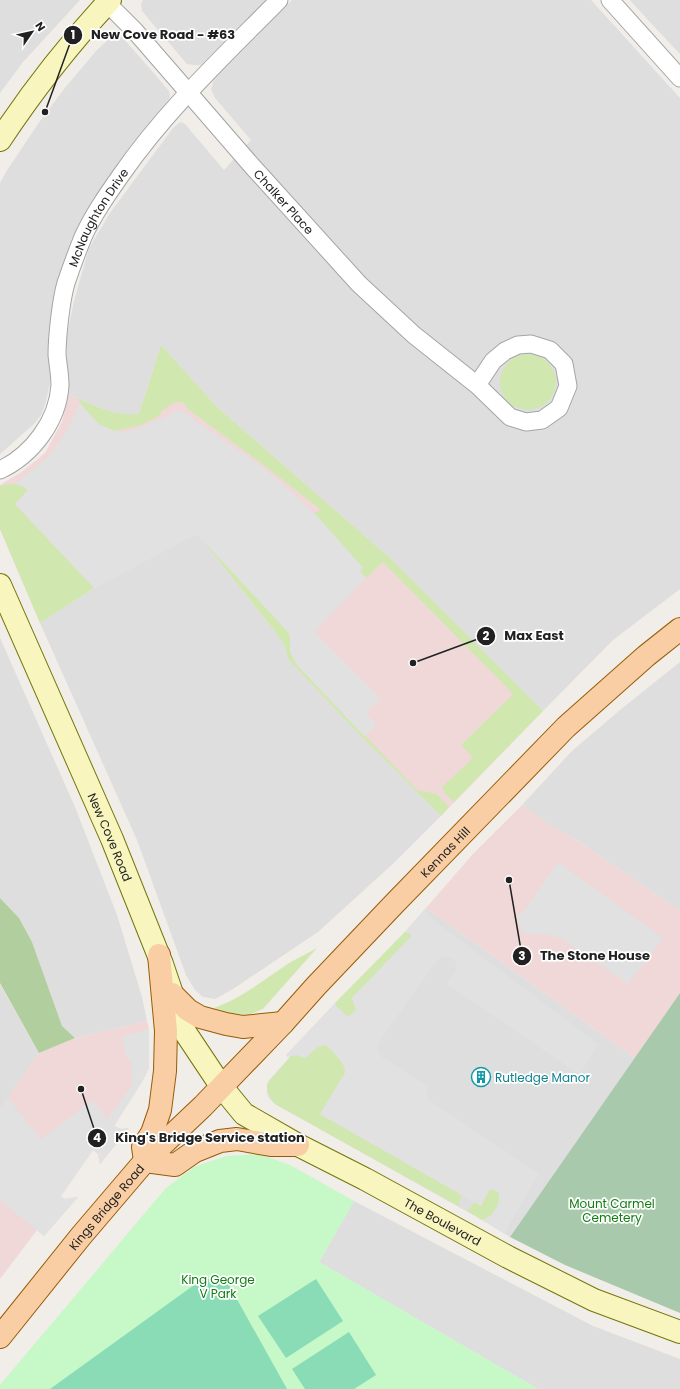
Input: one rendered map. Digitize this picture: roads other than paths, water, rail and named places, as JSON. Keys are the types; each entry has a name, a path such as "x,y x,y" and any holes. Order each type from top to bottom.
{"main road":[{"name":"Kennas Hill","path":"221,1086 283,1023 394,904 566,727 616,682 680,629"},
{"path":"159,955 166,1031 165,1071 160,1110 152,1132 143,1147 145,1162 175,1165 195,1150 220,1141 237,1139 271,1145 298,1145"},
{"path":"172,994 188,1010 200,1017 226,1024 243,1027 283,1023"},
{"name":"Kings Bridge Road","path":"0,1337 81,1236 145,1162 203,1106 221,1086"}],"street":[{"name":"McNaughton Drive","path":"0,470 21,457 41,437 50,421 56,405 60,385 57,354 60,318 66,284 83,237 105,197 156,128 188,92 279,0"},
{"path":"610,0 680,78"},
{"name":"Chalker Place","path":"109,1 252,166 359,284 414,335 477,385 510,417 526,422 542,420 558,408 568,386 564,364 550,350 531,344 518,345 506,351 493,361 477,385"},
{"path":"0,140 15,117 109,1"},
{"name":"New Cove Road","path":"0,586 112,839 159,955 185,1032 221,1086"},
{"name":"The Boulevard","path":"221,1086 244,1114 298,1145 365,1179 500,1253 594,1300 680,1332"}],"place":[{"name":"New Cove Road - #63","path":"45,112"},
{"name":"Max East","path":"413,663"},
{"name":"The Stone House","path":"509,880"},
{"name":"Rutledge Manor","path":"481,1077"},
{"name":"King's Bridge Service station","path":"81,1089"}],"park label":[{"name":"Mount Carmel Cemetery","path":"612,1210"},
{"name":"King George V Park","path":"218,1286"}]}
